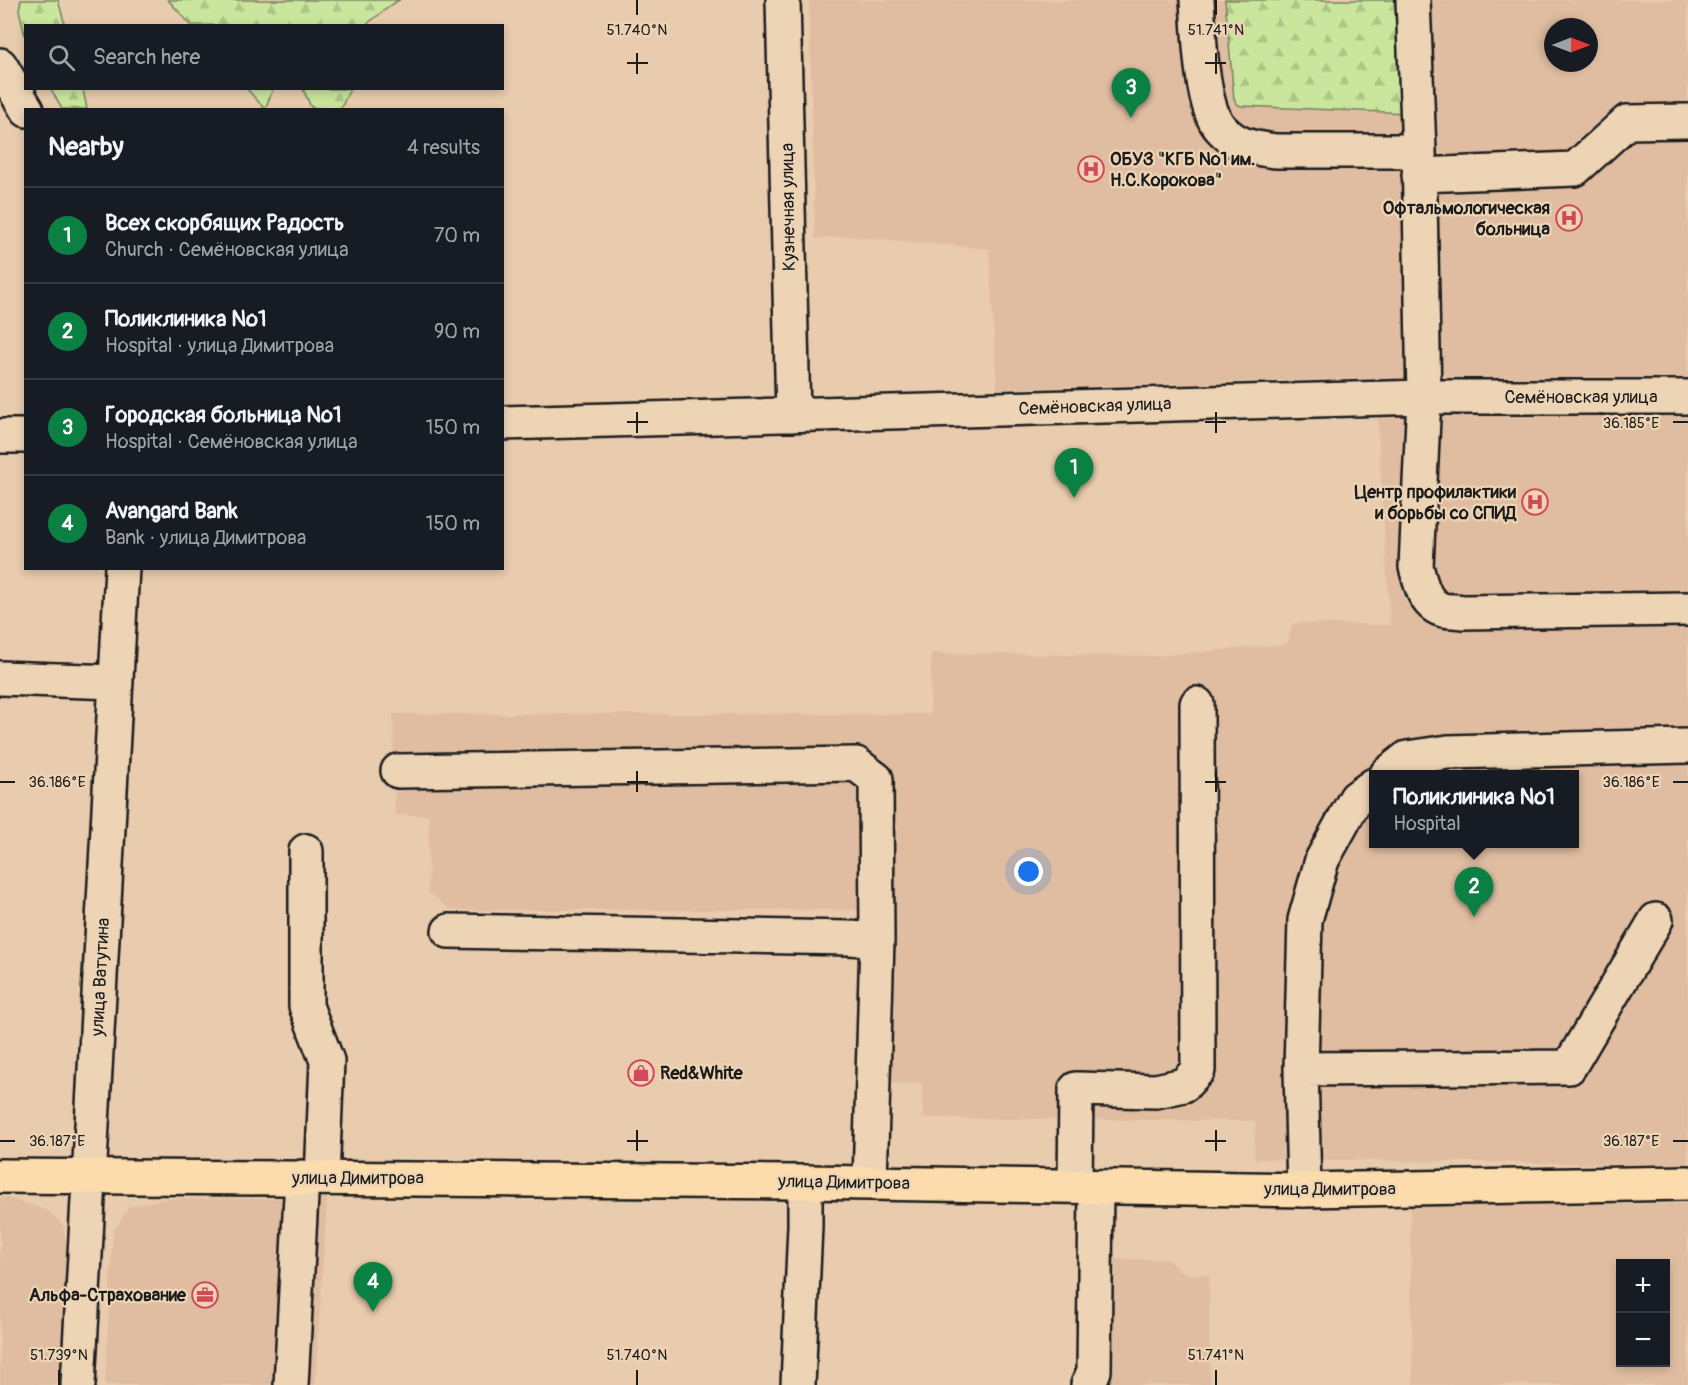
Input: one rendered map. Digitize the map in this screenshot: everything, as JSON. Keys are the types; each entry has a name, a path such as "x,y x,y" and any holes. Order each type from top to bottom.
{"main road":[{"name":"улица Димитрова","path":"0,1176 870,1182 1304,1190 1688,1183"}],"street":[{"name":"Кузнечная улица","path":"783,0 793,415"},
{"path":"1197,0 1204,81 1216,123 1229,136 1257,149 1419,163 1575,169 1627,122 1688,121"},
{"path":"1413,0 1424,397 1416,567 1421,586 1429,601 1442,610 1463,612 1688,609"},
{"path":"0,65 26,108"},
{"path":"0,104 24,124"},
{"name":"Семёновская улица","path":"504,423 1424,397 1688,397"},
{"path":"0,436 24,436"},
{"name":"улица Ватутина","path":"78,1385 122,570"},
{"path":"0,678 116,682"},
{"path":"1088,1385 1094,1371 1085,1186 1076,1089 1156,1090 1184,1085 1198,1070 1197,704"},
{"path":"1392,770 1407,758 1448,752 1688,746"},
{"path":"398,771 856,764 876,779 877,940 870,1182"},
{"path":"1304,1190 1301,1069 1305,920 1322,860 1356,798 1369,789"},
{"path":"291,1385 312,1178 327,1061 306,1006 306,851"},
{"path":"1301,1069 1569,1067 1656,920"},
{"path":"449,931 877,940"},
{"path":"798,1385 805,1182"}],"shaded area":[{"path":"809,0 1688,0 1688,1165 1254,1159 1255,1121 923,1118 922,1083 888,1083 892,910 451,910 428,892 429,815 395,815 393,714 930,714 931,653 1155,656 1287,644 1293,623 1390,625 1375,378 997,389 989,249 846,236 815,239"},
{"path":"0,1197 49,1211 63,1225 70,1262 63,1385 0,1385"},
{"path":"327,1198 315,1385 105,1385 113,1232 129,1207 164,1199"},
{"path":"1688,1204 1688,1385 1413,1385 1410,1205"},
{"path":"1110,1259 1166,1259 1185,1274 1209,1275 1210,1385 1110,1385"}],"green space":[{"path":"21,0 58,0 65,24 24,24 24,32 19,10"},
{"path":"168,0 400,0 368,24 190,24"},
{"path":"1225,0 1405,0 1408,113 1237,104 1234,99"},
{"path":"52,90 83,90 87,108 61,108"},
{"path":"248,90 273,90 264,108"},
{"path":"303,90 350,90 341,108 311,107"}],"place":[{"name":"Городская больница №1","path":"1131,118"},
{"name":"ОБУЗ \"КГБ №1 им. Н.С.Корокова\"","path":"1091,169"},
{"name":"Офтальмологическая больница","path":"1569,218"},
{"name":"Всех скорбящих Радость","path":"1074,498"},
{"name":"Центр профилактики и борьбы со СПИД","path":"1535,502"},
{"name":"Поликлиника №1","path":"1474,917"},
{"name":"Red&White","path":"641,1073"},
{"name":"Альфа-Страхование","path":"205,1295"},
{"name":"Avangard Bank","path":"373,1312"}]}
